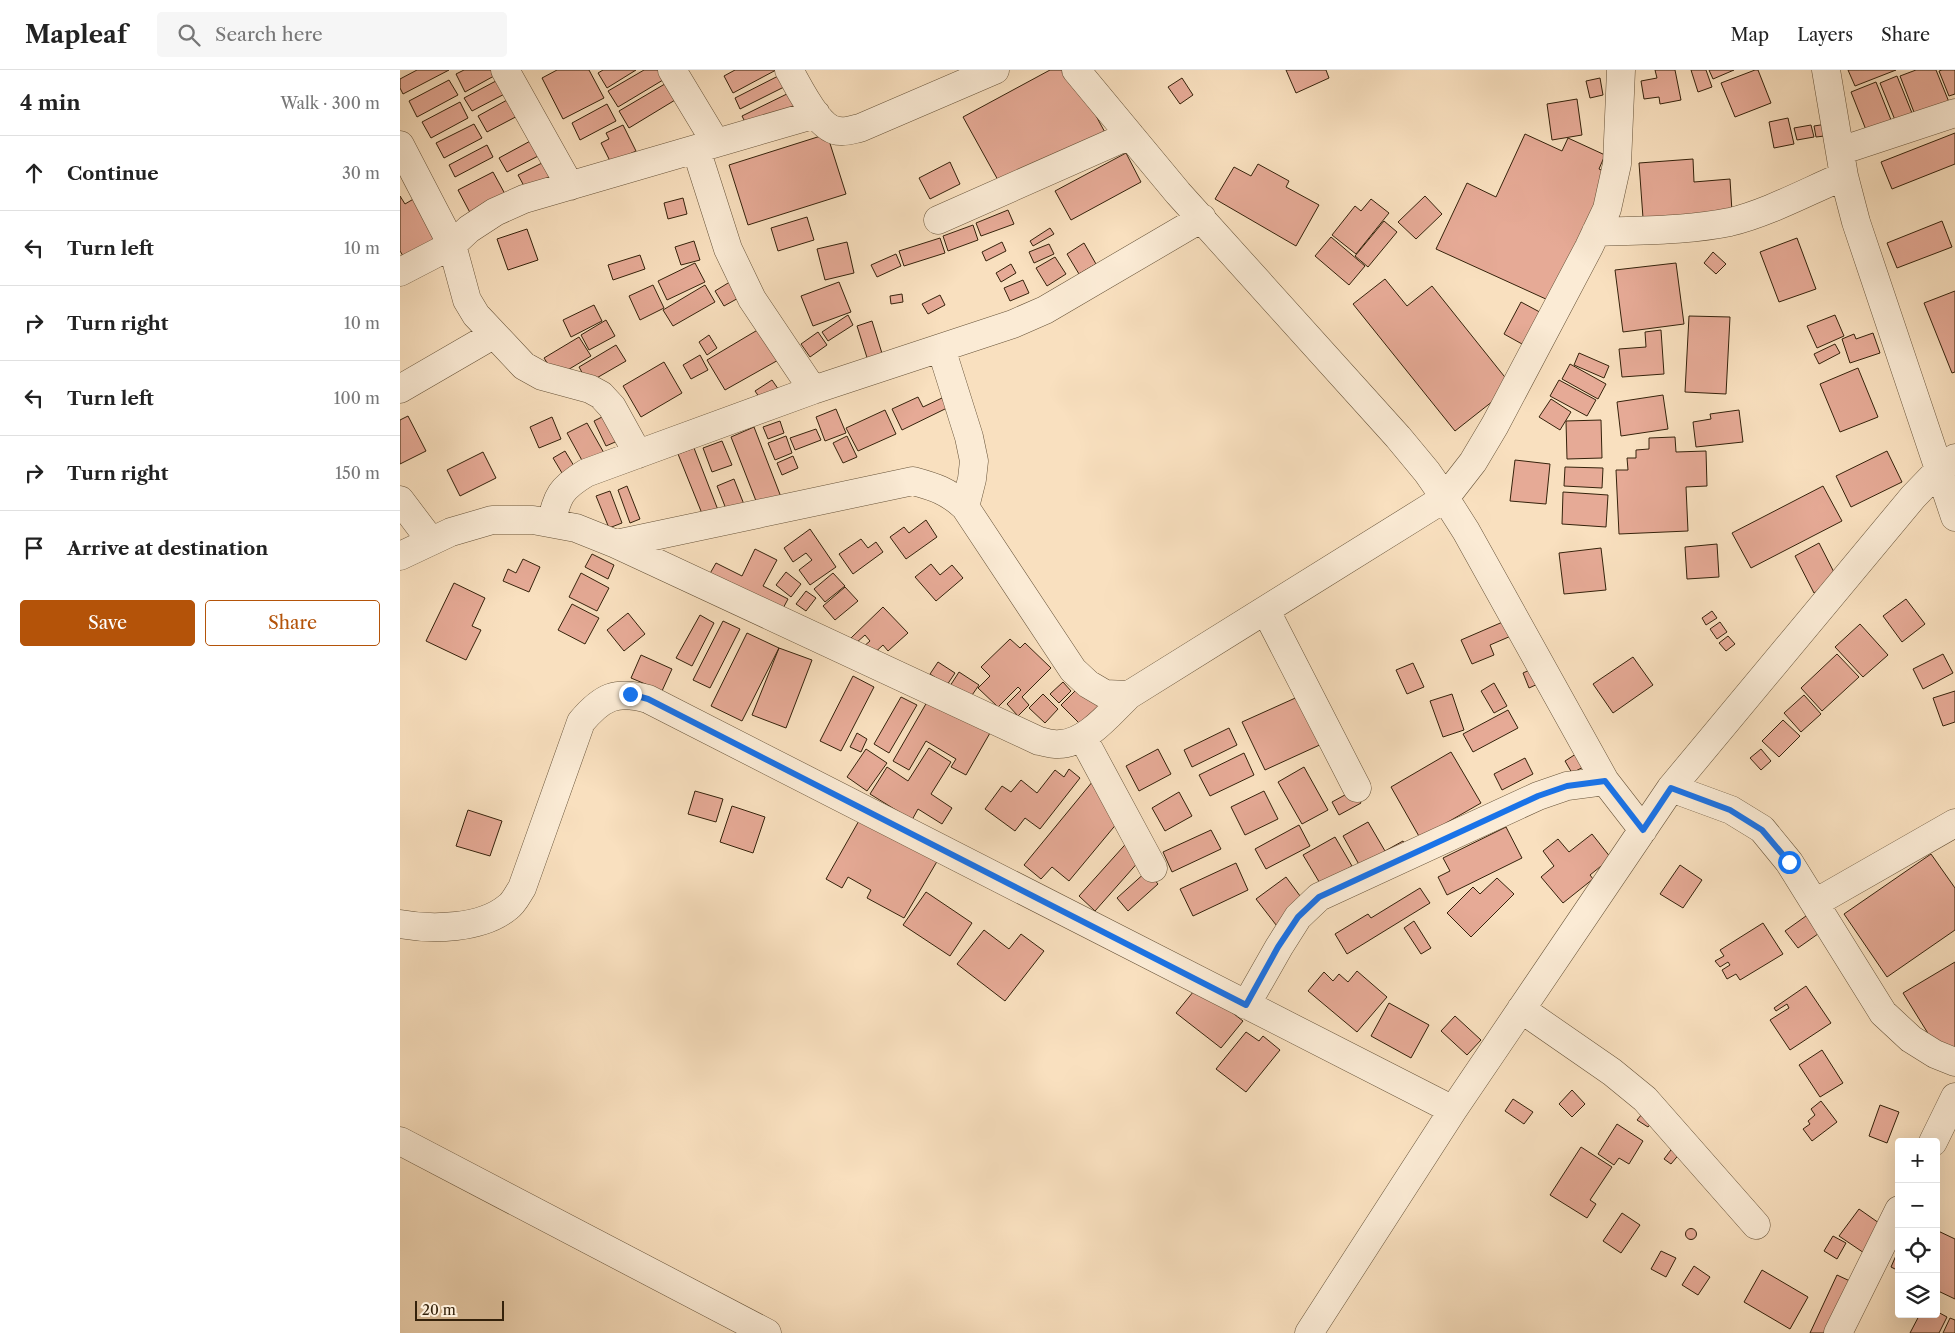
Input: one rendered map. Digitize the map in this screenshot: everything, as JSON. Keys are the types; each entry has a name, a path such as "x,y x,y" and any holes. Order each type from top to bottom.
{"street":[{"path":"505,70 570,186"},
{"path":"672,70 706,146 728,249 752,299 813,390"},
{"path":"789,70 826,127 839,132 860,128 995,70"},
{"path":"1076,70 1178,193 1398,437 1427,472 1466,531 1605,781 1643,830"},
{"path":"401,560 431,541 451,532 492,520 533,520 576,528 616,544 1039,741 1058,744 1073,742 1083,738 1130,696 1445,498 1474,462 1607,209 1617,164 1621,70"},
{"path":"1826,70 1842,164 1856,222 1947,464 1955,517"},
{"path":"1596,232 1684,228 1731,221 1767,209 1842,164 1955,113"},
{"path":"400,272 452,245 469,229 494,212 524,199 816,114"},
{"path":"938,220 1130,135"},
{"path":"400,145 452,245 467,300 476,315 524,366 542,376 590,389 601,396 612,407 638,454"},
{"path":"551,523 558,498 569,483 586,473 813,390 1013,324 1045,310 1202,218"},
{"path":"400,389 493,335"},
{"path":"942,348 969,437 974,460 972,479 965,507"},
{"path":"1309,1333 1453,1110 1671,788 1913,497 1947,464"},
{"path":"616,544 913,481 936,487 953,496 965,507 1073,670 1088,684 1105,694 1130,696"},
{"path":"400,500 431,541"},
{"path":"1266,611 1357,788"},
{"path":"400,924 455,927 488,918 509,907 522,888 581,722 592,709 608,698 630,694 648,699 1453,1110"},
{"path":"1083,738 1153,868"},
{"path":"1246,1005 1278,947 1298,917 1319,897 1538,796 1567,786 1605,781"},
{"path":"1671,788 1730,810 1762,830 1789,862 1883,1012 1910,1040 1948,1054"},
{"path":"1815,903 1955,823"},
{"path":"1521,1009 1612,1072 1645,1099 1756,1224"},
{"path":"1935,1138 1955,1097"},
{"path":"400,1142 767,1333"},
{"path":"1838,1333 1895,1218"}],"building":[{"path":"417,70 449,70 403,94 400,88 400,79"},
{"path":"464,70 503,71 465,92 456,74"},
{"path":"557,70 589,70 604,98 563,119 542,78"},
{"path":"603,70 636,70 607,88 598,73"},
{"path":"644,70 670,70 673,74 618,107 608,91"},
{"path":"735,70 776,70 733,93 724,76"},
{"path":"1050,70 1071,70 1107,136 1004,191 963,117"},
{"path":"1286,70 1326,70 1329,78 1296,93"},
{"path":"1655,70 1675,70 1681,100 1660,104 1659,97 1644,99 1641,81 1657,78"},
{"path":"1691,70 1706,70 1712,87 1698,92"},
{"path":"1709,70 1734,70 1713,79"},
{"path":"1758,70 1771,103 1735,117 1721,83"},
{"path":"1848,70 1896,70 1855,86"},
{"path":"1916,70 1936,70 1951,107 1917,120 1900,76"},
{"path":"1955,70 1955,94 1949,96 1939,71"},
{"path":"784,73 790,84 740,109 735,98"},
{"path":"509,74 516,88 472,111 464,98"},
{"path":"1897,76 1914,118 1897,125 1880,83"},
{"path":"675,78 685,94 629,128 619,111"},
{"path":"1182,78 1193,95 1180,104 1168,87"},
{"path":"1600,78 1603,95 1590,98 1586,81"},
{"path":"449,80 458,95 417,117 409,101"},
{"path":"1876,82 1895,130 1870,140 1851,92"},
{"path":"795,90 806,112 753,138 742,116"},
{"path":"518,94 527,111 487,132 478,116"},
{"path":"1577,99 1582,135 1552,140 1547,104"},
{"path":"460,102 468,118 431,138 422,122"},
{"path":"607,104 616,121 580,140 572,123"},
{"path":"1788,118 1794,144 1774,148 1769,122"},
{"path":"474,124 482,138 444,158 436,143"},
{"path":"1827,124 1841,134 1816,137 1814,126"},
{"path":"623,125 636,151 611,163 601,143 609,139 606,133"},
{"path":"1811,125 1814,137 1797,140 1794,128"},
{"path":"1955,133 1955,164 1892,189 1881,162"},
{"path":"827,134 846,194 748,225 729,165"},
{"path":"1525,134 1562,151 1568,138 1605,155 1599,169 1618,178 1559,305 1436,249 1467,183 1496,197"},
{"path":"534,139 542,154 507,172 499,158"},
{"path":"487,145 493,157 455,177 449,165"},
{"path":"1126,153 1141,182 1071,220 1055,191"},
{"path":"1693,159 1694,182 1730,179 1732,212 1643,218 1639,163"},
{"path":"950,162 960,184 930,199 919,178"},
{"path":"542,163 553,182 529,195 518,175"},
{"path":"1258,164 1289,181 1286,187 1319,205 1296,246 1215,199 1234,167 1251,176"},
{"path":"493,172 511,205 476,224 458,190"},
{"path":"422,194 454,247 413,272 400,251 400,196 405,204"},
{"path":"1425,196 1442,214 1416,239 1398,222"},
{"path":"683,198 687,214 668,219 664,203"},
{"path":"1371,199 1389,213 1356,254 1332,235 1355,206 1361,211"},
{"path":"1008,210 1014,224 981,236 976,223"},
{"path":"807,217 814,240 778,251 771,228"},
{"path":"1384,221 1397,232 1368,267 1355,256"},
{"path":"1942,221 1952,247 1897,268 1887,243"},
{"path":"973,225 978,240 948,251 943,236"},
{"path":"1050,228 1054,234 1033,246 1030,241"},
{"path":"527,229 538,260 508,270 497,239"},
{"path":"1331,237 1365,266 1349,285 1315,256"},
{"path":"940,238 945,253 904,266 899,251"},
{"path":"1797,238 1816,289 1779,302 1760,252"},
{"path":"694,241 700,260 681,265 675,247"},
{"path":"847,242 854,273 825,280 817,249"},
{"path":"1002,242 1006,251 986,261 982,252"},
{"path":"1084,243 1096,264 1079,274 1067,254"},
{"path":"1049,244 1054,254 1034,263 1029,252"},
{"path":"1713,252 1726,264 1716,274 1704,263"},
{"path":"896,254 901,266 877,277 871,265"},
{"path":"640,255 645,269 613,280 608,265"},
{"path":"1055,257 1066,274 1047,286 1036,268"},
{"path":"695,263 705,282 667,300 658,281"},
{"path":"1676,263 1684,324 1623,332 1615,270"},
{"path":"1011,264 1016,273 1001,282 996,273"},
{"path":"1385,279 1407,306 1432,286 1512,386 1455,431 1353,304"},
{"path":"733,280 742,296 724,306 715,291"},
{"path":"1023,280 1029,293 1010,301 1004,288"},
{"path":"839,282 851,312 813,326 801,296"},
{"path":"653,285 664,308 640,320 629,296"},
{"path":"705,285 715,302 673,326 663,310"},
{"path":"1955,291 1955,372 1952,373 1924,303"},
{"path":"902,294 903,302 891,304 890,296"},
{"path":"940,295 945,305 928,314 922,304"},
{"path":"1521,302 1549,317 1531,349 1504,334"},
{"path":"594,305 602,321 571,337 563,320"},
{"path":"848,315 853,325 828,341 822,332"},
{"path":"1835,315 1844,336 1817,348 1807,326"},
{"path":"1689,316 1730,317 1726,394 1685,392"},
{"path":"606,320 615,336 589,350 581,335"},
{"path":"872,321 885,363 870,367 857,326"},
{"path":"771,322 789,354 725,390 707,360"},
{"path":"1661,330 1664,374 1622,377 1619,349 1646,347 1645,332"},
{"path":"818,332 827,345 810,357 801,344"},
{"path":"1873,333 1880,353 1850,363 1842,339 1854,334 1856,339"},
{"path":"709,335 717,348 707,355 699,342"},
{"path":"579,337 591,356 556,377 544,358"},
{"path":"1835,344 1840,353 1819,364 1814,354"},
{"path":"616,345 626,361 588,383 579,367"},
{"path":"1579,353 1609,366 1604,378 1574,365"},
{"path":"700,355 708,370 691,379 683,365"},
{"path":"664,362 682,393 641,417 623,386"},
{"path":"1570,364 1606,384 1598,399 1562,379"},
{"path":"1858,368 1878,417 1840,432 1820,384"},
{"path":"772,380 783,396 766,407 755,391"},
{"path":"1559,380 1596,400 1587,416 1550,396"},
{"path":"1663,395 1668,429 1621,436 1617,402"},
{"path":"918,397 923,407 942,398 947,408 902,430 892,409"},
{"path":"1551,399 1571,412 1560,430 1539,417"},
{"path":"836,409 846,433 825,441 816,417"},
{"path":"885,410 896,434 858,451 846,428"},
{"path":"1739,410 1743,442 1696,447 1693,422 1711,419 1710,414"},
{"path":"610,413 622,439 606,446 594,421"},
{"path":"408,416 426,451 400,464 400,420"},
{"path":"552,417 561,439 539,448 530,427"},
{"path":"1601,420 1602,458 1567,459 1566,421"},
{"path":"780,421 784,433 768,439 763,427"},
{"path":"587,423 604,453 584,464 567,433"},
{"path":"754,427 781,497 758,506 731,437"},
{"path":"816,429 821,440 795,450 790,438"},
{"path":"786,436 792,453 775,460 768,443"},
{"path":"847,436 857,457 843,463 833,443"},
{"path":"1675,437 1676,452 1706,451 1707,486 1686,487 1688,531 1619,534 1616,470 1628,470 1627,458 1636,458 1636,450 1649,449 1649,438"},
{"path":"722,441 732,465 712,472 703,448"},
{"path":"694,448 718,510 703,516 678,454"},
{"path":"565,451 583,481 571,488 553,458"},
{"path":"1887,451 1902,482 1851,507 1836,476"},
{"path":"483,452 496,478 460,496 447,470"},
{"path":"793,456 798,468 782,475 777,463"},
{"path":"1515,460 1550,464 1546,504 1510,501"},
{"path":"1565,467 1603,468 1602,488 1564,486"},
{"path":"734,479 747,512 730,519 717,486"},
{"path":"627,486 640,519 630,523 618,490"},
{"path":"1823,486 1842,521 1751,568 1732,533"},
{"path":"610,491 622,523 609,528 596,496"},
{"path":"1563,492 1608,495 1606,527 1562,524"},
{"path":"926,520 937,537 906,559 890,537 904,527 909,533"},
{"path":"810,529 836,567 810,585 799,570 812,560 806,553 793,562 784,548"},
{"path":"861,539 868,548 876,542 883,552 853,574 839,554"},
{"path":"1819,543 1838,580 1814,593 1795,556"},
{"path":"1717,544 1719,577 1687,579 1685,547"},
{"path":"1601,548 1606,590 1564,594 1559,553"},
{"path":"755,549 777,560 763,586 788,599 780,614 708,577 716,563 742,576"},
{"path":"592,554 614,565 608,579 585,567"},
{"path":"523,559 540,567 529,592 503,581 508,569 516,573"},
{"path":"931,564 940,575 952,565 963,578 936,601 915,577"},
{"path":"786,572 801,584 791,597 776,585"},
{"path":"581,573 609,588 597,611 569,597"},
{"path":"833,573 845,586 825,602 814,589"},
{"path":"454,583 485,598 472,626 481,630 466,660 426,641"},
{"path":"845,587 858,601 835,620 823,606"},
{"path":"806,591 816,598 806,611 796,604"},
{"path":"1906,599 1925,624 1902,642 1883,616"},
{"path":"572,604 599,618 585,644 558,630"},
{"path":"883,607 908,633 888,651 883,645 871,656 863,647 870,641 865,635 856,643 851,638"},
{"path":"1712,611 1717,618 1706,625 1702,618"},
{"path":"628,613 645,634 624,651 607,630"},
{"path":"700,615 714,623 692,666 676,658"},
{"path":"723,621 740,629 710,688 693,680"},
{"path":"1505,621 1511,636 1490,645 1494,655 1472,664 1461,640"},
{"path":"1720,622 1727,632 1717,639 1710,629"},
{"path":"1860,624 1888,655 1863,677 1835,647"},
{"path":"747,633 779,648 742,721 711,706"},
{"path":"1728,636 1735,644 1726,651 1719,643"},
{"path":"1010,639 1020,648 1025,643 1051,668 1022,697 1029,705 1018,716 1007,704 1021,690 1018,687 998,707 978,688 990,676 981,667"},
{"path":"779,648 812,660 786,728 752,715"},
{"path":"1837,654 1859,677 1822,711 1801,688"},
{"path":"1943,654 1953,673 1923,689 1913,669"},
{"path":"641,655 672,669 662,691 631,678"},
{"path":"1633,657 1653,685 1613,713 1593,684"},
{"path":"938,662 955,673 947,685 930,674"},
{"path":"1413,663 1424,687 1407,694 1396,670"},
{"path":"1534,668 1540,683 1529,688 1523,673"},
{"path":"959,672 979,685 970,698 950,686"},
{"path":"853,676 874,687 841,751 820,741"},
{"path":"1063,682 1071,691 1059,703 1050,694"},
{"path":"1494,683 1507,706 1494,713 1481,691"},
{"path":"1080,686 1106,711 1087,731 1061,705"},
{"path":"1955,691 1955,722 1943,726 1933,698"},
{"path":"1043,694 1058,709 1045,723 1029,708"},
{"path":"1452,694 1464,730 1443,737 1430,701"},
{"path":"1302,695 1324,743 1265,770 1242,722"},
{"path":"1804,695 1821,714 1801,732 1784,713"},
{"path":"901,697 917,705 889,753 874,744"},
{"path":"927,702 994,726 966,775 951,767 956,759 926,741 909,770 893,761"},
{"path":"1508,710 1518,728 1473,752 1463,734"},
{"path":"1783,720 1800,736 1779,757 1762,741"},
{"path":"1229,728 1237,745 1192,767 1184,750"},
{"path":"857,733 867,739 861,752 850,747"},
{"path":"929,748 951,762 931,794 952,808 942,824 918,809 912,820 870,794 887,767 908,781"},
{"path":"866,749 887,763 867,791 847,777"},
{"path":"1158,749 1171,774 1139,791 1126,766"},
{"path":"1761,749 1771,761 1761,770 1750,758"},
{"path":"1451,752 1481,803 1420,838 1391,787"},
{"path":"1579,752 1587,765 1572,773 1565,761"},
{"path":"1244,753 1254,775 1210,796 1199,775"},
{"path":"1525,758 1533,774 1502,790 1494,774"},
{"path":"1304,767 1328,810 1302,824 1278,782"},
{"path":"1069,769 1080,778 1040,829 1025,818 1015,831 985,809 1002,786 1011,792 1021,780 1037,793 1055,770 1064,777"},
{"path":"1093,781 1128,810 1069,881 1052,867 1041,879 1024,865"},
{"path":"1354,790 1361,803 1339,815 1332,802"},
{"path":"695,791 723,799 716,822 688,814"},
{"path":"1264,791 1278,819 1245,835 1231,807"},
{"path":"1179,792 1192,816 1165,831 1152,808"},
{"path":"869,803 946,846 904,918 867,898 871,890 848,877 842,888 826,879"},
{"path":"732,806 765,817 753,853 720,842"},
{"path":"468,810 502,821 490,856 456,846"},
{"path":"1368,822 1385,851 1403,841 1410,852 1366,877 1343,836"},
{"path":"1299,825 1310,846 1266,869 1255,849"},
{"path":"1506,827 1522,858 1447,895 1438,877 1450,871 1443,858"},
{"path":"1211,830 1221,849 1172,872 1163,852"},
{"path":"1592,834 1611,858 1590,875 1593,879 1563,903 1541,877 1554,866 1543,851 1558,839 1569,852"},
{"path":"1132,837 1148,851 1095,911 1079,896"},
{"path":"1335,837 1352,866 1321,885 1303,855"},
{"path":"1931,854 1955,888 1955,930 1887,977 1844,914"},
{"path":"1236,863 1248,890 1193,916 1180,889"},
{"path":"1680,865 1702,880 1683,908 1660,894"},
{"path":"1147,871 1158,884 1128,911 1117,898"},
{"path":"1286,877 1309,908 1280,930 1256,899"},
{"path":"1497,878 1514,894 1471,937 1447,913 1473,887 1480,894"},
{"path":"1420,888 1430,903 1347,954 1335,934 1368,914 1371,918"},
{"path":"926,892 972,923 950,956 903,925"},
{"path":"1813,911 1825,929 1798,948 1785,931"},
{"path":"1414,921 1431,948 1421,954 1404,928"},
{"path":"1763,923 1783,954 1740,980 1736,974 1727,979 1722,970 1730,965 1728,962 1720,967 1715,961 1724,956 1720,950"},
{"path":"984,930 1009,949 1021,934 1044,951 1005,1001 957,964"},
{"path":"1955,962 1955,1048 1942,1056 1903,993"},
{"path":"1357,971 1387,997 1357,1032 1308,991 1324,972 1333,981 1339,974 1348,982"},
{"path":"1198,986 1243,1021 1221,1048 1176,1013"},
{"path":"1806,986 1831,1023 1790,1050 1770,1020 1789,1008 1787,1004 1776,1011 1774,1008"},
{"path":"1389,1003 1429,1025 1411,1058 1371,1036"},
{"path":"1455,1016 1481,1040 1467,1055 1441,1031"},
{"path":"1246,1032 1259,1041 1263,1036 1280,1050 1246,1092 1216,1069"},
{"path":"1822,1050 1843,1083 1820,1097 1799,1065"},
{"path":"1572,1090 1585,1104 1572,1117 1559,1104"},
{"path":"1513,1099 1533,1112 1524,1124 1505,1111"},
{"path":"1821,1101 1837,1122 1812,1141 1803,1129 1810,1124 1808,1121 1815,1115 1811,1109"},
{"path":"1880,1105 1899,1112 1887,1143 1869,1136"},
{"path":"1647,1108 1657,1116 1648,1127 1637,1120"},
{"path":"1617,1124 1643,1141 1629,1164 1619,1158 1614,1165 1598,1154"},
{"path":"1674,1146 1681,1152 1671,1164 1664,1159"},
{"path":"1581,1147 1612,1167 1590,1200 1596,1204 1587,1218 1550,1195"},
{"path":"1859,1209 1889,1230 1870,1257 1839,1236"},
{"path":"1622,1213 1640,1225 1621,1253 1603,1241"},
{"path":"1689,1229 1693,1229 1696,1234 1695,1238 1689,1239 1686,1236 1686,1232"},
{"path":"1940,1232 1955,1239 1955,1299 1940,1292"},
{"path":"1833,1236 1846,1243 1837,1259 1824,1251"},
{"path":"1661,1251 1676,1258 1666,1277 1651,1269"},
{"path":"1895,1258 1895,1269 1891,1267"},
{"path":"1694,1266 1710,1277 1698,1295 1682,1285"},
{"path":"1762,1270 1808,1297 1790,1329 1744,1302"},
{"path":"1837,1275 1865,1288 1844,1333 1810,1333"},
{"path":"1940,1313 1947,1317 1939,1333 1910,1333 1918,1318 1940,1318"},
{"path":"1950,1318 1955,1320 1955,1333 1943,1333"}],"route":[{"path":"630,694 648,699 1246,1005 1278,947 1298,917 1319,897 1538,796 1567,786 1605,781 1643,830 1671,788 1730,810 1762,830 1789,862"}]}
